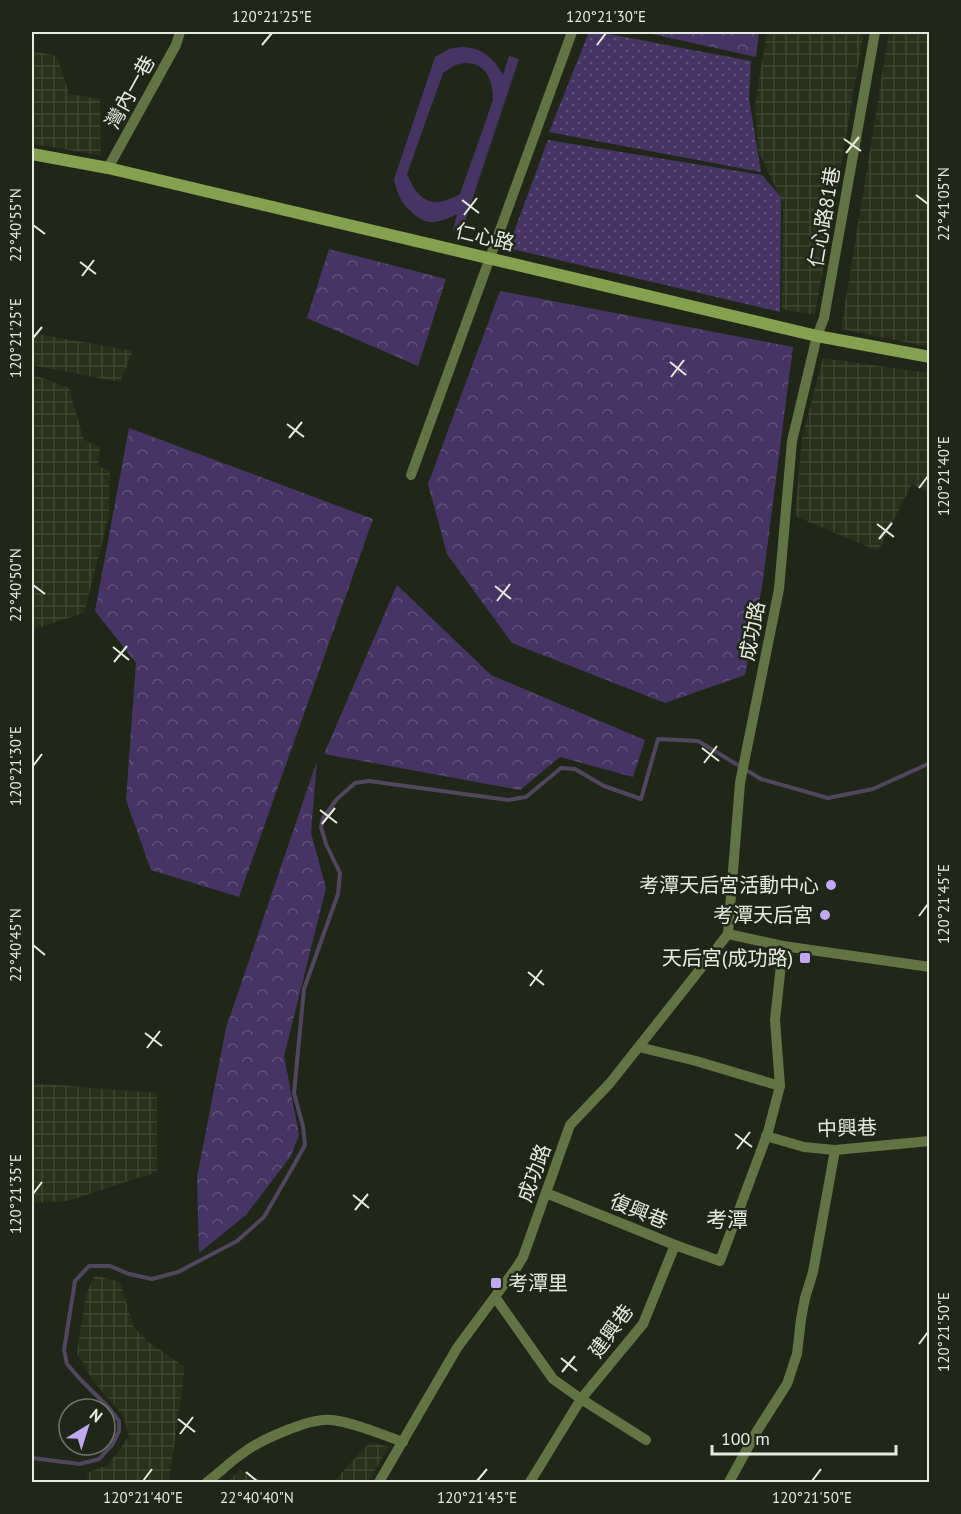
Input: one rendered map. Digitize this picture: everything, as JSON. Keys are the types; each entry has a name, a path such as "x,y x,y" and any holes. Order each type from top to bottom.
{"street":[{"name":"灣內一巷","path":"108,168 165,66 180,32"},
{"path":"411,475 572,32"},
{"name":"仁心路81巷","path":"817,336 824,318 875,32"},
{"name":"仁心路","path":"32,154 108,168 817,336 930,357"},
{"name":"成功路","path":"384,1481 403,1442 457,1348 523,1257 570,1125 610,1083 728,934 740,783 779,589 792,441 817,336"},
{"path":"728,934 783,946 930,966"},
{"path":"766,1136 780,1086 775,1020 783,946"},
{"path":"639,1047 780,1086"},
{"name":"復興巷","path":"546,1193 720,1261 766,1136"},
{"name":"中興巷","path":"766,1136 804,1147 835,1150 930,1141"},
{"path":"729,1482 757,1431 787,1384 797,1353 801,1319 813,1272 835,1150"},
{"name":"建興巷","path":"530,1482 581,1399 643,1324 675,1245"},
{"path":"495,1297 553,1379 646,1440"},
{"path":"207,1482 244,1452 306,1422 330,1419 403,1442"}],"shaded area":[{"path":"767,32 864,32 815,315 782,309 783,203 758,150 755,105"},
{"path":"889,32 929,32 929,347 841,329"},
{"path":"32,51 57,56 69,94 100,99 101,155 32,144"},
{"path":"32,333 133,351 120,382 32,365"},
{"path":"823,358 929,373 929,493 912,484 878,551 795,516 802,437"},
{"path":"32,374 69,388 84,440 100,447 98,466 110,471 109,516 84,613 32,630"},
{"path":"32,1083 157,1093 157,1172 67,1201 32,1203"},
{"path":"95,1275 120,1282 134,1328 149,1342 185,1367 169,1482 88,1482 87,1473 109,1464 114,1457 117,1457 117,1453 129,1436 123,1415 117,1408 117,1397 107,1397 94,1382 77,1353 86,1294"},
{"path":"370,1442 389,1447 368,1482 333,1482"},
{"path":"240,1470 265,1482 227,1482"}],"green space":[{"path":"589,32 751,61 749,99 761,172 549,132"},
{"path":"643,32 759,32 756,57"},
{"path":"467,47 480,51 491,58 503,75 509,56 519,59 461,233 453,230 457,214 433,222 416,216 400,198 394,179 435,57 449,49","holes":["455,65 479,66 487,74 492,86 493,100 460,194 442,201 428,201 417,191 407,174 443,73"]},
{"path":"548,140 762,175 781,197 780,312 508,248"},
{"path":"329,249 446,279 418,366 307,318"},
{"path":"500,291 793,347 762,587 745,675 665,703 512,643 447,554 428,484"},
{"path":"129,428 373,519 239,897 151,870 126,800 136,663 95,611"},
{"path":"397,585 491,675 645,740 633,777 560,757 520,790 324,754"},
{"path":"317,761 311,833 326,888 284,1056 299,1135 291,1156 246,1215 199,1253 197,1177 226,1028"}],"waterway":[{"path":"32,1458 80,1464 99,1459 112,1445 119,1431 119,1421 109,1408 67,1364 64,1350 75,1281 89,1266 110,1266 129,1274 152,1279 178,1272 237,1241 264,1217 305,1145 303,1126 294,1093 304,989 338,894 340,873 326,844 321,827 323,818 337,799 355,783 369,781 508,800 526,797 561,768 575,769 604,786 641,799 658,739 698,741 761,779 828,798 873,789 930,763"}],"place":[{"name":"考潭天后宮活動中心","path":"831,885"},
{"name":"考潭天后宮","path":"825,915"},
{"name":"天后宮(成功路)","path":"805,958"},
{"name":"考潭里","path":"496,1283"}],"district":[{"name":"考潭","path":"727,1220"}]}
